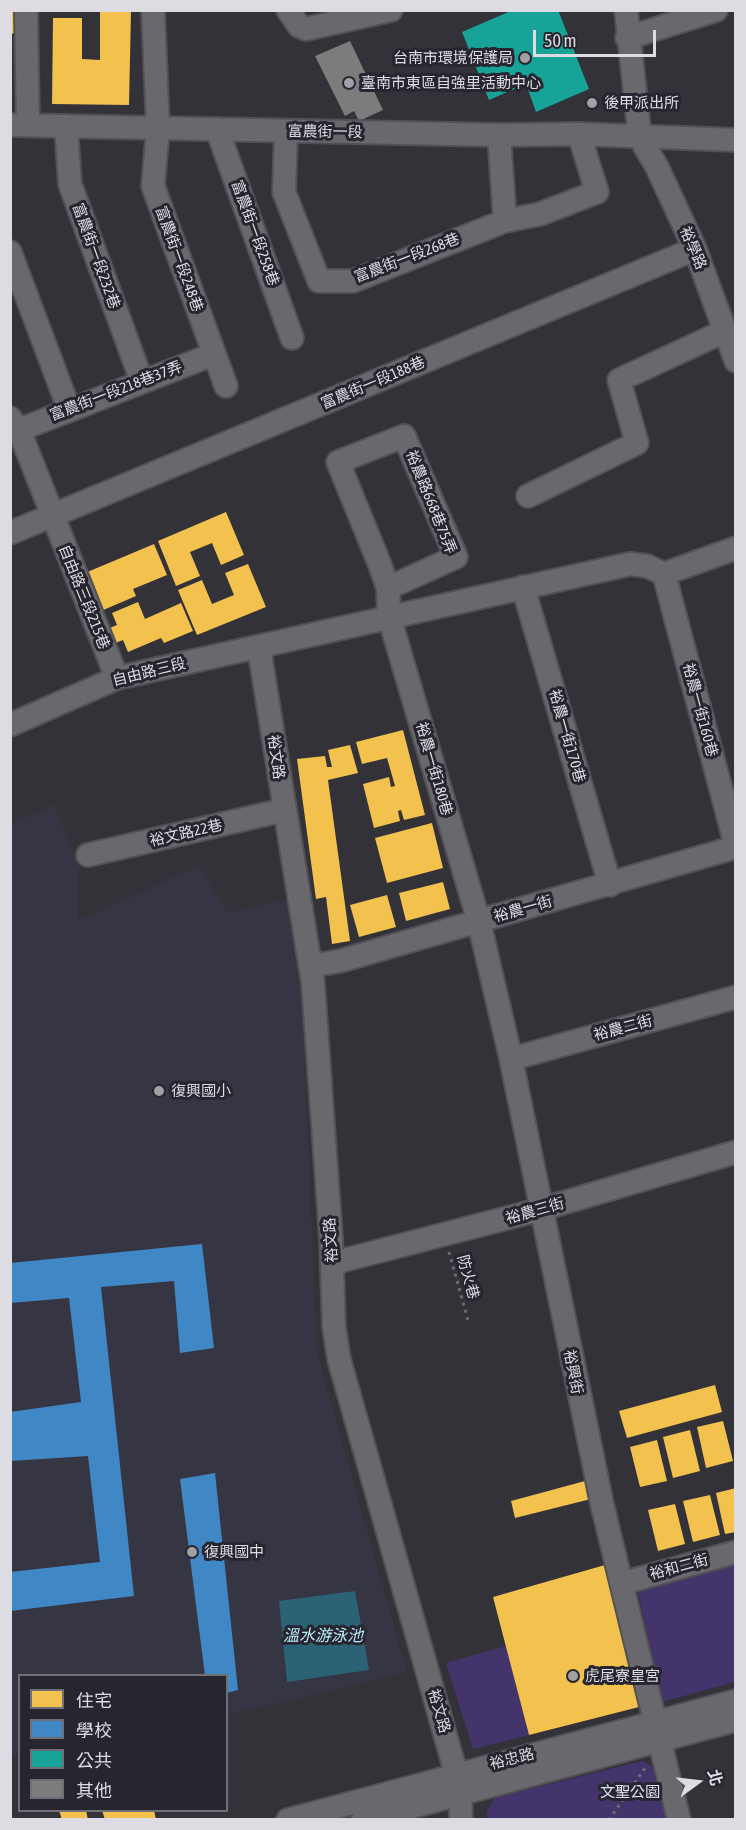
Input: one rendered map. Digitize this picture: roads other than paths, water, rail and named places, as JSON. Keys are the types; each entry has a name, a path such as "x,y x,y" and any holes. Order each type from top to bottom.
{"street":[{"path":"19,125 26,10"},
{"name":"富農街一段248巷","path":"153,10 158,128 153,186 226,386"},
{"path":"288,10 299,26 306,29 391,10"},
{"path":"626,10 627,38 640,138"},
{"path":"627,38 716,10"},
{"name":"富農街一段","path":"19,125 500,135 579,134 735,140"},
{"name":"富農街一段232巷","path":"66,126 70,184 142,382"},
{"name":"富農街一段258巷","path":"217,129 292,338"},
{"name":"富農街一段268巷","path":"285,131 284,192 318,281 353,280 505,220"},
{"path":"500,135 505,220 540,214 597,192 579,134"},
{"name":"裕學路","path":"640,138 657,167 694,249 735,361"},
{"name":"富農街一段188巷","path":"10,532 51,517 694,249"},
{"path":"10,252 69,409"},
{"path":"528,496 637,443 619,380 725,331"},
{"name":"富農街一段218巷37弄","path":"15,424 69,409 214,354"},
{"path":"15,424 51,517"},
{"name":"裕農路668巷75弄","path":"388,588 456,557 404,436 338,462 388,588 389,616"},
{"name":"自由路三段215巷","path":"51,517 117,678"},
{"path":"259,648 389,616 630,564 647,566 664,574 735,548"},
{"name":"裕農一街160巷","path":"664,574 735,846"},
{"name":"裕農一街170巷","path":"523,587 610,885"},
{"name":"裕農一街180巷","path":"389,616 479,922"},
{"name":"自由路三段","path":"10,725 117,678 259,648"},
{"name":"裕文路","path":"259,648 310,966 333,1263 334,1327 339,1359 458,1783 461,1820"},
{"name":"裕文路22巷","path":"88,855 284,810"},
{"name":"裕農一街","path":"310,966 340,961 479,922 610,885 735,846"},
{"name":"裕興街","path":"479,922 511,1059 580,1406 602,1504 623,1582 656,1732 679,1820"},
{"name":"裕農二街","path":"511,1059 735,997"},
{"name":"裕農三街","path":"333,1263 445,1236 735,1152"},
{"name":"裕和二街","path":"623,1582 735,1552"},
{"name":"裕忠路","path":"656,1732 735,1701"},
{"name":"裕忠路","path":"288,1820 458,1783 656,1732 735,1720"},
{"name":"裕忠路","path":"363,1820 458,1783"}],"water":[{"name":"溫水游泳池","path":"355,1591 369,1670 287,1682 279,1601"}],"place":[{"name":"台南市環境保護局","path":"525,58"},
{"name":"臺南市東區自強里活動中心","path":"349,83"},
{"name":"後甲派出所","path":"592,103"},
{"name":"復興國小","path":"159,1091"},
{"name":"復興國中","path":"192,1552"},
{"name":"虎尾寮皇宮","path":"573,1676"}],"park label":[{"name":"文聖公園","path":"630,1792"}]}
